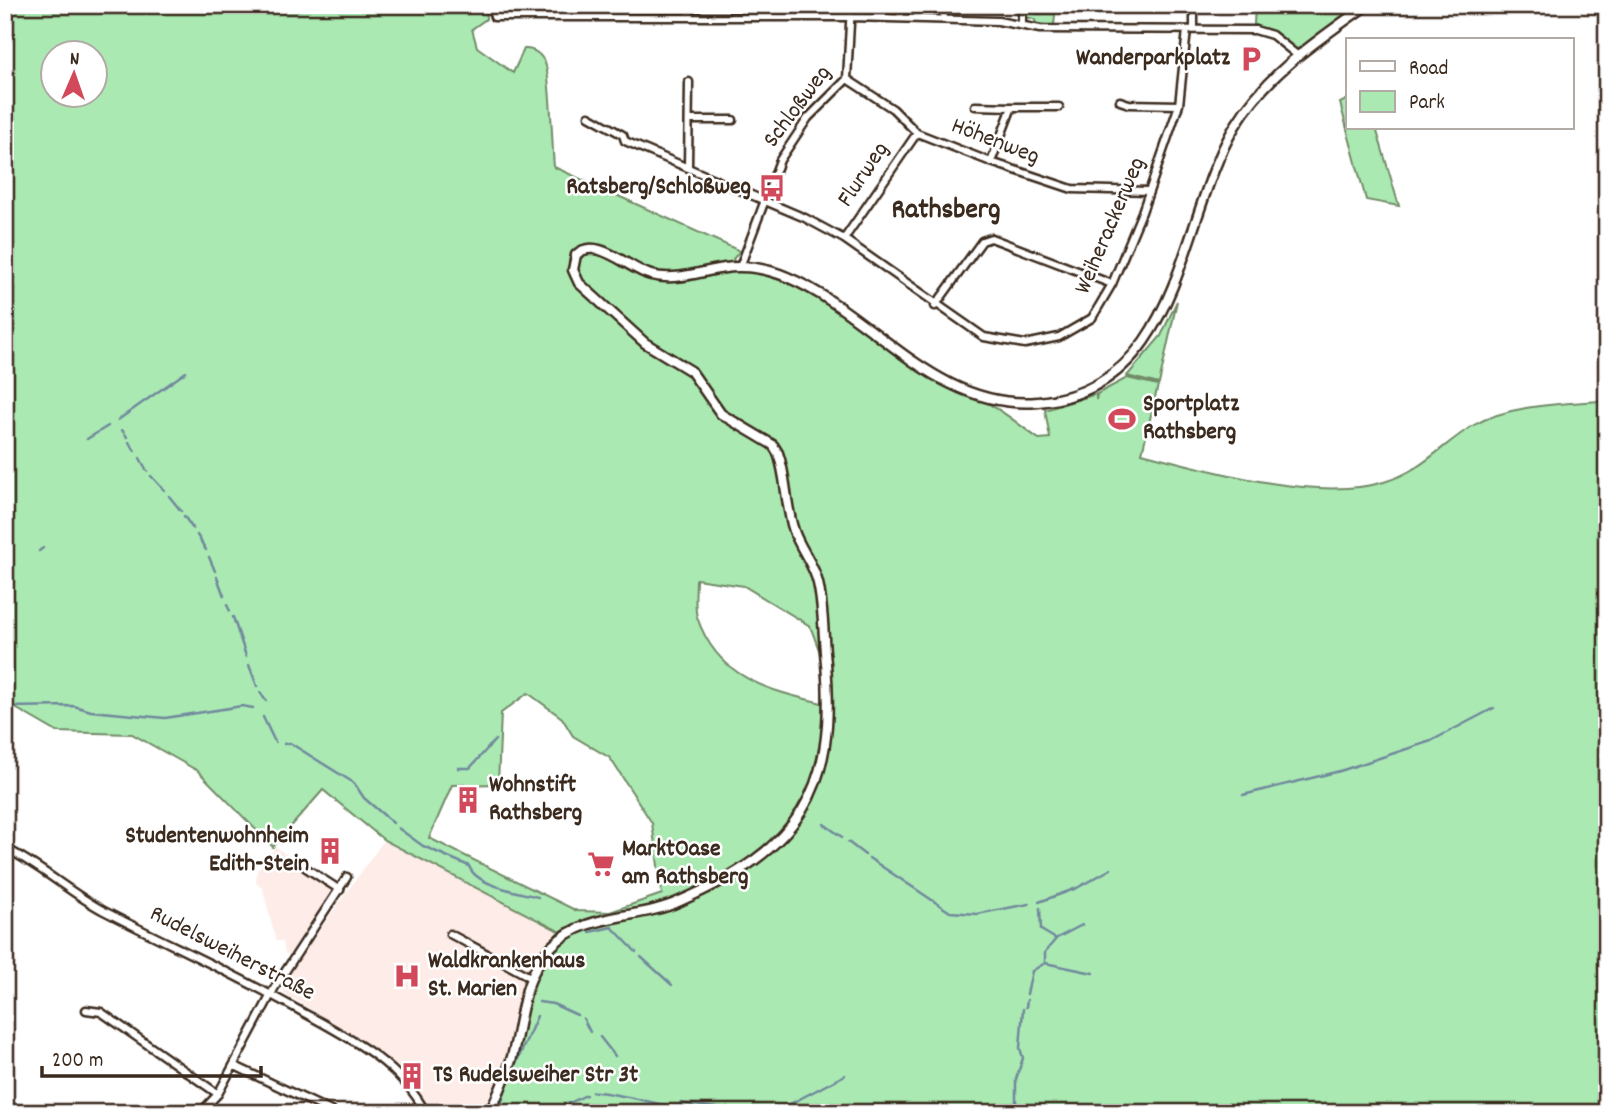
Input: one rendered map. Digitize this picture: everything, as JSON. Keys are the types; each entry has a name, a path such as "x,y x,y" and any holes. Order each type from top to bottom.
{"street":[{"path":"491,5 494,17 916,18 1022,24 1040,29 1255,30 1278,38 1297,55"},
{"path":"689,5 689,17"},
{"name":"Schloßweg","path":"740,267 780,160 808,118 847,79 851,5"},
{"path":"899,5 901,18"},
{"path":"916,18 923,5"},
{"path":"943,5 944,19"},
{"path":"1022,5 1022,24"},
{"name":"Weiherackerweg","path":"589,116 623,135 625,141 765,199 844,239 935,306 984,337 1025,344 1059,337 1091,318 1112,284 1179,105 1194,5"},
{"path":"491,1113 513,1054 530,977 550,948 580,927 659,909 702,891 748,864 782,838 806,809 826,746 828,715 818,583 794,532 783,466 772,445 721,414 691,372 652,349 577,280 573,262 582,250 598,248 631,268 661,277 740,267 786,277 815,292 908,358 972,393 1009,401 1037,402 1087,389 1121,366 1150,334 1169,297 1234,128 1253,100 1297,55 1367,5"},
{"name":"Höhenweg","path":"847,79 893,109 917,133 991,162 1072,189 1149,191"},
{"path":"688,168 690,82"},
{"path":"1120,101 1129,104 1179,105"},
{"path":"975,106 1059,107"},
{"path":"991,162 1012,107"},
{"path":"689,120 733,120"},
{"name":"Flurweg","path":"844,239 917,133"},
{"path":"935,306 982,242 991,239 1112,284"},
{"name":"Rudelsweiherstraße","path":"5,848 101,909 271,994 383,1060 406,1083 426,1113"},
{"path":"306,868 340,890"},
{"path":"200,1113 218,1094 271,994 347,877"},
{"path":"450,934 530,977"},
{"path":"86,1010 101,1012 218,1094"},
{"path":"235,1066 335,1113"},
{"path":"5,1107 17,1113"}],"shaded area":[{"name":"Waldkrankenhaus St. Marien","path":"384,840 559,931 530,969 520,999 506,1065 487,1113 434,1113 408,1075 383,1054 284,993 282,983"},
{"path":"276,847 335,891 293,954 285,954 283,941 276,941 263,889 256,883 257,871"}],"green space":[{"path":"5,5 485,5 486,19 472,29 477,47 513,73 524,49 536,52 545,63 554,167 740,251 733,259 738,271 763,275 810,294 914,367 989,404 1039,439 1050,438 1045,410 1096,394 1096,400 1097,394 1127,378 1158,385 1142,453 1263,482 1327,488 1357,487 1384,482 1410,471 1463,432 1488,418 1519,409 1599,401 1607,430 1607,1113 487,1113 506,1065 520,999 530,969 559,931 384,840 323,790 273,847 198,771 132,734 57,732 5,702","holes":["696,579 744,586 810,626 822,658 822,703 763,686 746,678 717,654 697,617","528,693 562,718 573,736 610,758 652,823 662,894 610,912 577,911 429,838 452,785 498,784 501,713"]},
{"path":"1026,5 1034,5 1035,14 1055,14 1054,26 1037,24 1034,19 1026,17"},
{"path":"1255,5 1367,5 1297,55 1254,24"},
{"path":"1346,100 1346,125 1340,103"},
{"path":"1347,130 1377,130 1399,206 1366,200"},
{"path":"1177,301 1159,384 1127,376 1161,336"}],"waterway":[{"path":"118,420 186,372"},
{"path":"87,439 108,426"},
{"path":"122,430 127,437"},
{"path":"129,442 135,451"},
{"path":"140,458 147,471"},
{"path":"151,476 164,490"},
{"path":"169,496 181,511"},
{"path":"184,516 193,529"},
{"path":"197,535 206,550"},
{"path":"39,551 43,548"},
{"path":"209,557 215,571"},
{"path":"217,577 224,596"},
{"path":"227,605 230,611"},
{"path":"233,617 246,656"},
{"path":"249,665 257,686"},
{"path":"260,692 266,701"},
{"path":"5,707 74,706 91,711 165,718 242,706 253,708"},
{"path":"1243,795 1340,771 1431,741 1494,708"},
{"path":"263,717 275,742"},
{"path":"458,768 470,768 495,740"},
{"path":"284,744 290,743 354,783 364,798 393,823"},
{"path":"824,824 842,837"},
{"path":"398,828 423,846 469,866 480,879 538,897"},
{"path":"848,842 865,855"},
{"path":"869,858 950,912 977,914 1029,904"},
{"path":"1039,902 1077,888 1111,869"},
{"path":"1027,994 1032,971 1045,963 1045,952 1056,939 1041,930 1040,908"},
{"path":"1057,938 1082,925"},
{"path":"590,932 612,927 636,952"},
{"path":"641,957 672,985"},
{"path":"1045,963 1093,973"},
{"path":"1026,1007 1027,1000"},
{"path":"539,1002 553,1004 577,1015"},
{"path":"1016,1113 1016,1079 1023,1058 1020,1048 1023,1009"},
{"path":"499,1113 507,1084 537,1016"},
{"path":"583,1018 590,1032"},
{"path":"600,1037 615,1056"},
{"path":"773,1113 845,1075"},
{"path":"592,1092 669,1106"},
{"path":"549,1113 586,1095"},
{"path":"680,1103 754,1113"}],"place":[{"name":"Wanderparkplatz","path":"1251,59"},
{"name":"Ratsberg/Schloßweg","path":"772,188"},
{"name":"Sportplatz Rathsberg","path":"1122,419"},
{"name":"Wohnstift Rathsberg","path":"468,800"},
{"name":"Studentenwohnheim Edith-Stein","path":"330,851"},
{"name":"MarktOase am Rathsberg","path":"601,864"},
{"name":"Waldkrankenhaus St. Marien","path":"407,976"},
{"name":"TS Rudelsweiher Str 3t","path":"412,1076"}],"district":[{"name":"Rathsberg","path":"946,212"}]}
